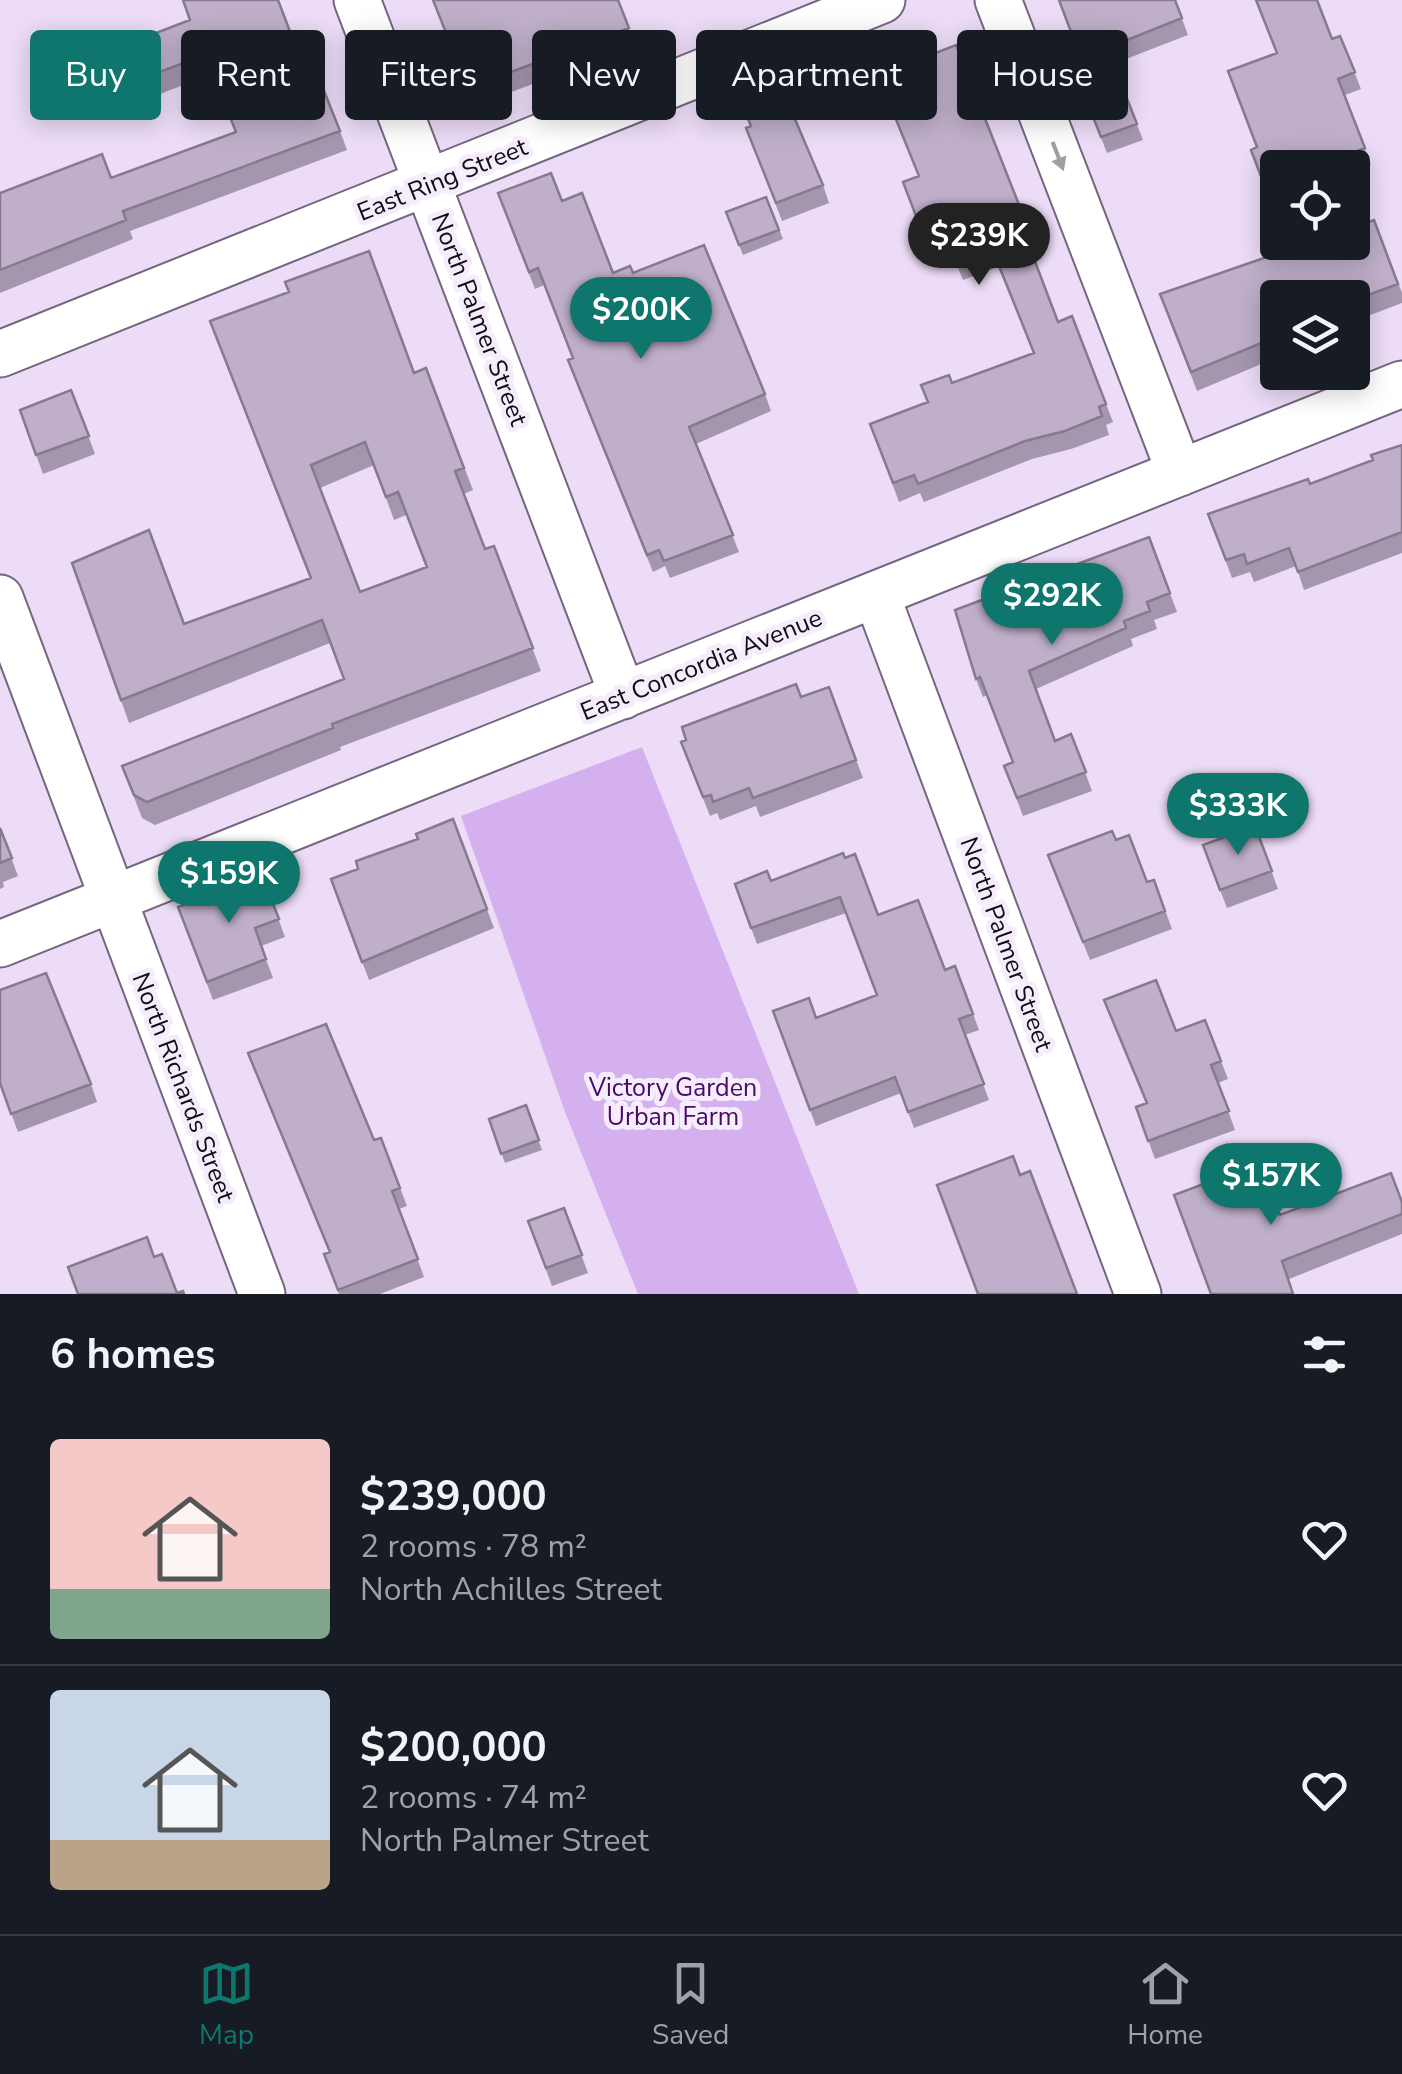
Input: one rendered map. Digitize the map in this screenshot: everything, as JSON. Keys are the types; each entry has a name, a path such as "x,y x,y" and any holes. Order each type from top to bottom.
{"street":[{"name":"North Palmer Street","path":"357,0 623,696"},
{"name":"East Ring Street","path":"0,354 882,0"},
{"path":"998,0 1180,473"},
{"name":"East Concordia Avenue","path":"0,944 1402,384"},
{"name":"North Palmer Street","path":"876,594 1138,1294"},
{"name":"North Richards Street","path":"0,598 262,1294"}],"green space":[{"name":"Victory Garden Urban Farm","path":"642,747 859,1294 638,1294 565,1112 461,816"}],"building":[{"path":"183,0 278,0 289,30 181,30 181,64 161,71 161,31 190,20"},
{"path":"433,0 618,0 629,28 532,30 532,64 512,72 512,30 445,30"},
{"path":"1059,0 1175,0 1182,18 1128,40 1128,30 1070,30"},
{"path":"1256,0 1317,0 1332,39 1340,36 1355,72 1338,79 1365,148 1260,150 1260,174 1251,150 1257,147 1228,71 1277,53"},
{"path":"956,45 957,120 986,120 1025,220 1020,222 1058,322 1072,316 1106,404 1099,407 1102,416 1065,431 1025,441 918,484 914,475 893,483 870,424 928,402 921,385 949,375 952,383 1034,353 992,248 956,262 935,208 916,216 903,182 919,176 896,120 937,120 937,52"},
{"path":"325,93 340,131 123,211 126,220 0,270 0,193 102,154 111,178 236,132 231,120 325,120"},
{"path":"1128,101 1137,124 1101,137 1094,120 1128,120"},
{"path":"748,120 795,120 823,185 776,203 746,128 751,126"},
{"path":"551,173 562,201 582,193 613,273 630,266 633,273 704,245 765,394 689,427 733,535 664,561 659,550 647,555 568,360 573,358 538,268 529,272 498,193"},
{"path":"766,197 779,230 739,245 726,212"},
{"path":"1374,220 1398,284 1370,294 1370,280 1260,280 1260,344 1191,372 1160,294 1260,259 1370,260 1370,221"},
{"path":"369,251 414,373 426,368 464,468 455,471 485,549 494,546 533,648 332,724 333,728 147,802 134,795 122,766 344,679 322,620 121,700 72,563 149,530 184,624 311,578 210,321 289,292 285,282","holes":["365,442 386,497 398,492 427,567 360,592 311,465"]},
{"path":"71,390 89,436 36,455 20,410"},
{"path":"1402,445 1402,532 1298,572 1289,548 1247,564 1244,554 1226,560 1208,514 1308,479 1310,484"},
{"path":"1149,537 1170,593 1147,602 1150,611 1124,621 1126,628 1029,671 1055,741 1071,734 1086,772 1017,798 1004,766 1013,762 980,677 976,679 955,610"},
{"path":"796,684 801,697 829,687 856,760 753,798 749,788 713,802 711,795 703,797 681,742 686,740 682,727"},
{"path":"453,819 487,909 362,962 331,879 358,869 356,861 418,839 416,834"},
{"path":"1255,826 1272,871 1220,890 1203,845"},
{"path":"0,828 12,858 0,863"},
{"path":"1112,831 1116,840 1129,835 1147,882 1154,880 1165,911 1083,942 1048,855"},
{"path":"843,853 845,858 855,854 878,915 918,900 945,970 955,966 973,1014 959,1019 984,1084 908,1112 895,1077 810,1110 773,1011 809,998 816,1018 877,995 840,897 751,928 735,884 767,871 771,881"},
{"path":"262,875 279,919 255,928 266,959 207,982 178,907 206,897 208,891"},
{"path":"46,973 91,1084 11,1114 0,1083 0,990"},
{"path":"1156,980 1176,1031 1205,1020 1221,1061 1211,1065 1229,1111 1148,1141 1136,1107 1147,1103 1104,1000"},
{"path":"326,1024 374,1140 381,1138 400,1188 392,1191 418,1259 338,1290 324,1254 330,1252 248,1053"},
{"path":"526,1105 539,1140 501,1154 489,1119"},
{"path":"1013,1156 1020,1175 1030,1171 1077,1294 978,1294 937,1185"},
{"path":"1260,1163 1280,1215 1391,1173 1402,1202 1402,1214 1282,1261 1293,1294 1211,1294 1174,1195"},
{"path":"564,1208 582,1255 546,1268 528,1221"},
{"path":"147,1237 154,1257 162,1254 177,1293 184,1294 78,1294 68,1267"}]}
